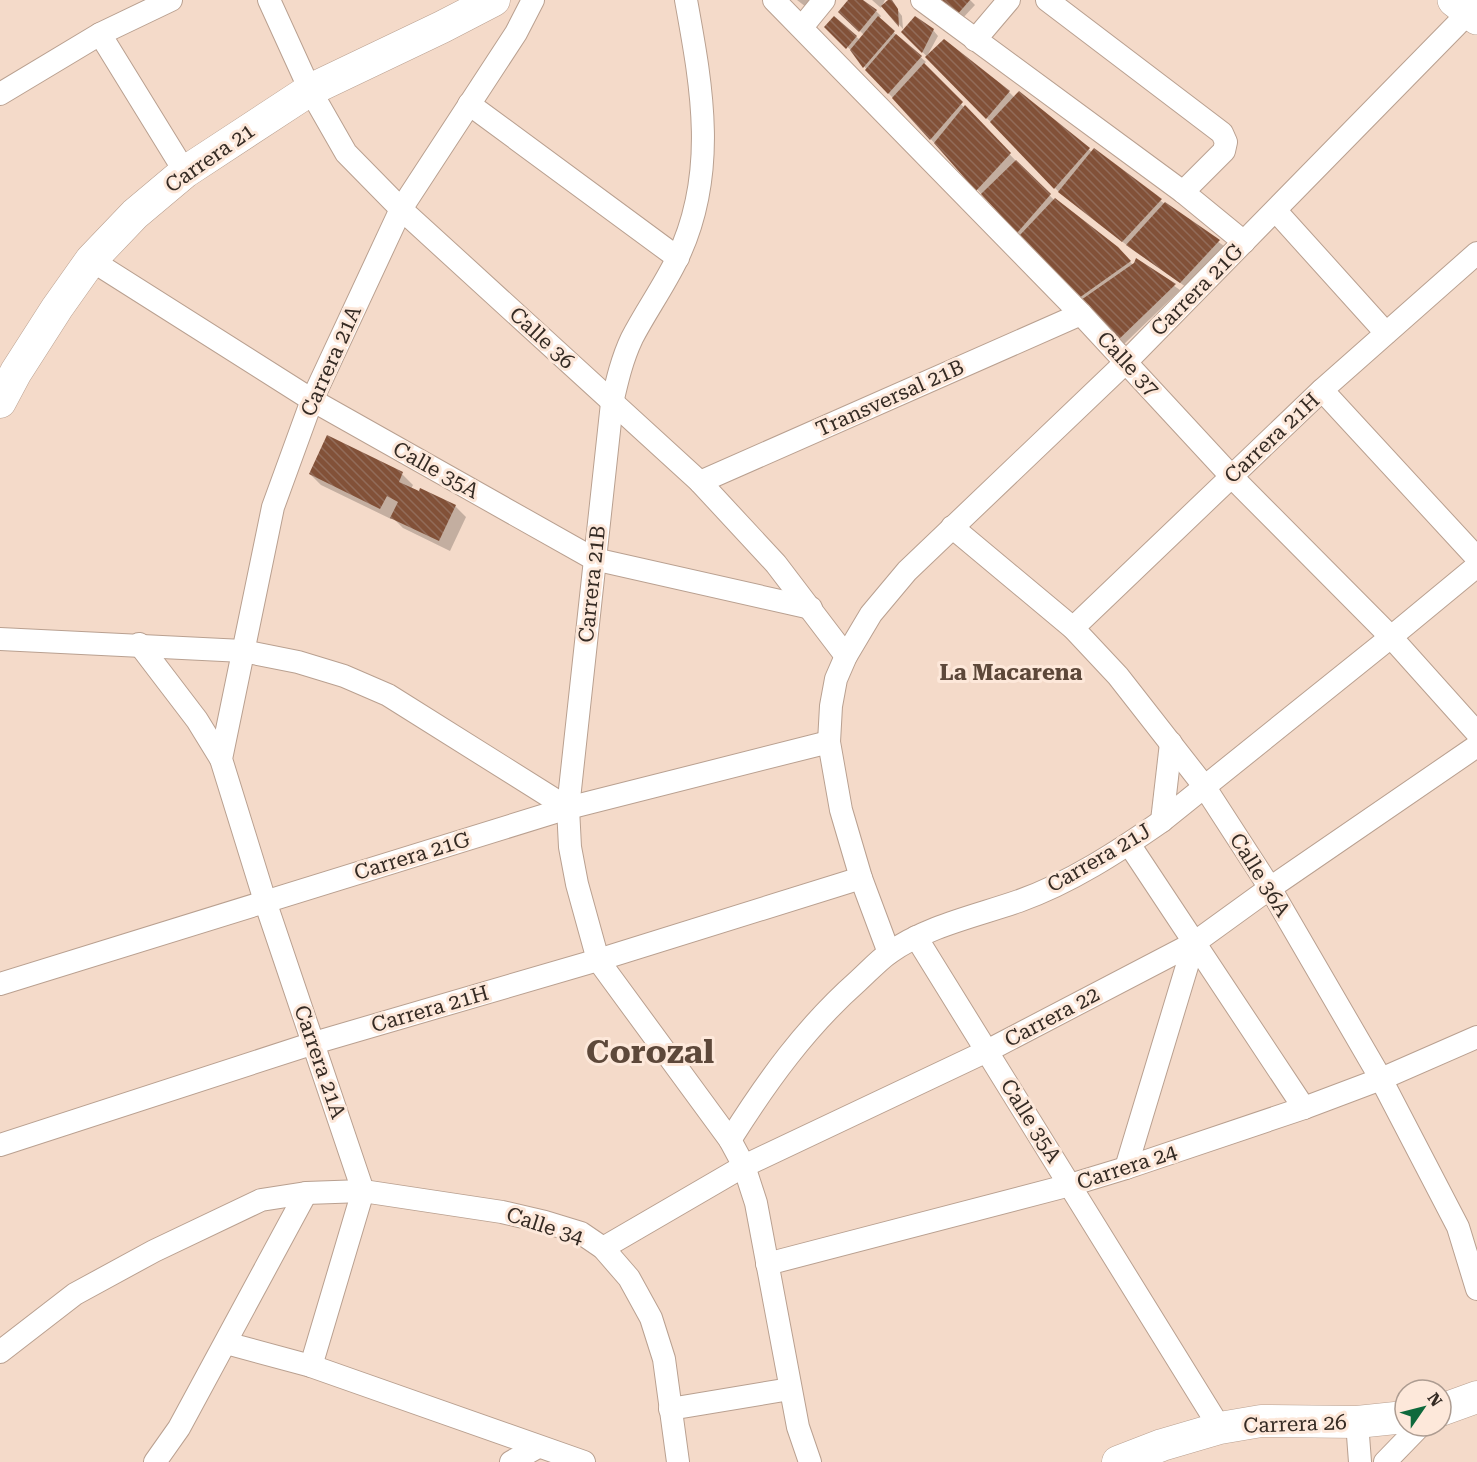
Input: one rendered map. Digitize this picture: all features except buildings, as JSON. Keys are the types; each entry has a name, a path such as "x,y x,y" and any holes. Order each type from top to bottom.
{"street":[{"path":"0,94 100,34 171,0"},
{"name":"Calle 36","path":"269,0 310,90 346,153 401,209 700,482 776,564 846,656"},
{"name":"Carrera 21","path":"0,402 16,372 57,308 91,260 135,214 185,172 310,90 494,0"},
{"name":"Carrera 21A","path":"221,759 273,507 312,400 401,209 516,33 534,0"},
{"name":"Carrera 21B","path":"686,0 703,103 704,143 700,176 693,214 678,258 631,340 620,369 612,403 568,808 570,847 577,884 598,960 730,1140 744,1166 756,1203 798,1427 810,1462"},
{"name":"Calle 37","path":"774,0 1081,314 1231,476 1391,637 1477,733"},
{"path":"802,27 824,0"},
{"path":"922,0 1183,192 1244,242"},
{"path":"975,40 1009,0"},
{"path":"1047,0 1222,133 1226,142 1224,151 1183,192"},
{"name":"Carrera 21G","path":"846,656 871,614 907,571 1126,362 1276,211 1469,8"},
{"path":"100,34 185,172"},
{"path":"469,104 678,258"},
{"path":"1276,211 1386,333"},
{"name":"Carrera 21H","path":"1073,628 1322,390 1477,254"},
{"name":"Calle 35A","path":"91,260 312,400 594,559 811,608"},
{"name":"Transversal 21B","path":"700,482 1081,314"},
{"path":"1322,390 1477,558"},
{"name":"Calle 36A","path":"952,527 1073,628 1118,676 1204,786 1270,888 1381,1080 1468,1223 1477,1289"},
{"name":"Carrera 21J","path":"730,1140 762,1089 798,1042 829,1007 889,953 916,938 974,914 1021,900 1075,875 1129,844 1162,820 1477,566"},
{"path":"0,639 243,651 298,662 344,676 388,695 568,808"},
{"name":"Carrera 21A","path":"139,645 197,720 221,759 265,901 363,1191"},
{"path":"846,656 833,697 829,742 841,810 861,878 889,953"},
{"name":"Carrera 21G","path":"0,984 568,808 829,742"},
{"path":"1162,820 1171,743"},
{"name":"Carrera 22","path":"603,1248 744,1166 987,1051 1194,943 1477,746"},
{"path":"1129,844 1304,1108"},
{"name":"Carrera 21H","path":"0,1145 314,1043 598,960 861,878"},
{"name":"Calle 35A","path":"916,938 1220,1428"},
{"path":"1126,1168 1194,943"},
{"name":"Carrera 24","path":"767,1264 1070,1185 1126,1168 1381,1080 1477,1037"},
{"path":"0,1352 75,1294 154,1251 261,1200 306,1193 363,1191 311,1366"},
{"name":"Calle 34","path":"363,1191 502,1212 545,1222 581,1233 603,1248 630,1278 651,1318 664,1359 678,1462"},
{"path":"155,1462 179,1428 306,1193"},
{"path":"226,1343 311,1366 584,1462"},
{"path":"670,1409 790,1389"},
{"path":"1453,1406 1477,1397"},
{"name":"Carrera 26","path":"1118,1462 1162,1445 1220,1428 1261,1421 1357,1422 1393,1418"},
{"path":"1357,1422 1360,1462"},
{"path":"1386,1462 1409,1438"},
{"path":"511,1462 538,1447"}],"district":[{"name":"La Macarena","path":"1011,672"},
{"name":"Corozal","path":"650,1051"}]}
